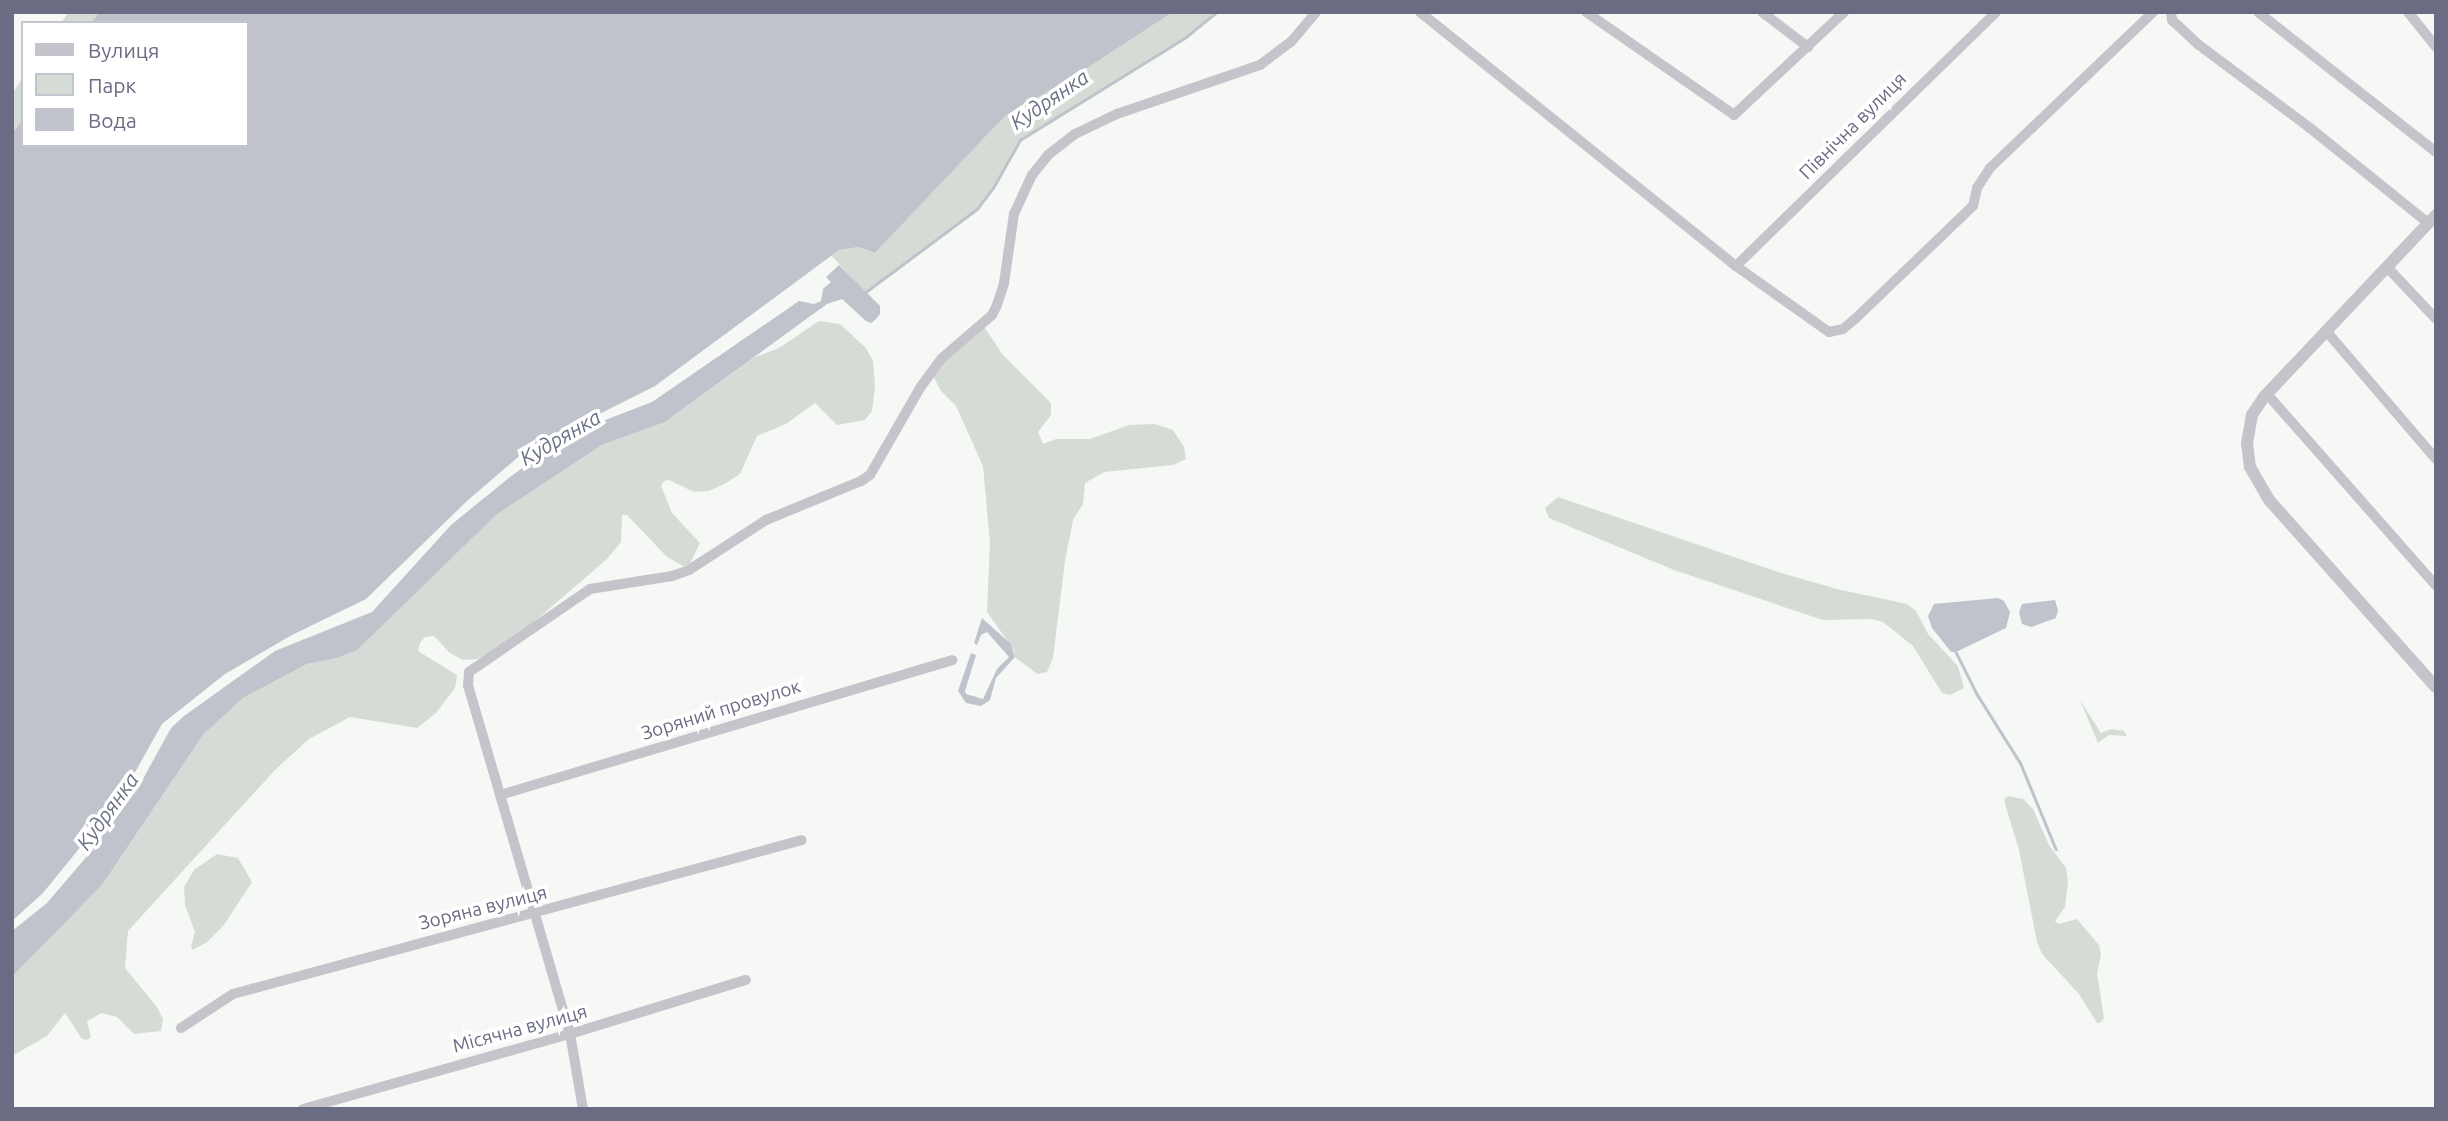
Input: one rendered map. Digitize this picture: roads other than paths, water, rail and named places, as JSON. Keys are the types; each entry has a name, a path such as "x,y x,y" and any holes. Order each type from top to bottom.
{"street":[{"path":"583,1109 570,1034 468,685 469,672 528,634 578,595 604,586 680,573 712,557 745,533 791,508 861,481 875,469 920,388 942,358 992,315 1004,283 1014,215 1032,175 1048,155 1075,135 1117,114 1260,65 1291,42 1315,12"},
{"path":"1420,12 1737,266 1829,332 1843,329 1973,206 1977,188 1990,168 2154,12"},
{"path":"1586,12 1734,115 1844,12"},
{"path":"1762,12 1808,47"},
{"name":"Північна вулиця","path":"1737,266 1996,12"},
{"path":"2171,12 2172,20 2199,45 2432,219 2267,394 2252,415 2247,443 2250,467 2262,489 2436,687"},
{"path":"2258,12 2436,152"},
{"path":"2408,12 2436,47"},
{"path":"2387,267 2436,319"},
{"path":"2327,332 2436,459"},
{"path":"2267,394 2436,586"},
{"name":"Зоряний провулок","path":"500,795 952,660"},
{"name":"Зоряна вулиця","path":"181,1028 233,994 802,840"},
{"name":"Місячна вулиця","path":"303,1109 570,1034 746,980"}],"water":[{"path":"99,12 1173,12 1075,76 1004,117 875,253 859,247 839,250 655,386 524,452 468,500 366,599 292,635 225,674 162,724 134,774 78,850 43,893 12,921 12,134 21,122 21,147 248,147 248,21 92,21"},
{"path":"839,265 880,306 880,314 875,320 871,323 866,321 842,299 827,304 665,422 602,445 496,515 357,650 337,658 307,664 243,698 203,735 102,885 12,977 12,931 47,903 88,855 138,788 171,728 184,716 275,651 372,612 451,525 510,477 546,451 595,424 652,402 799,301 814,304 821,301 823,289 831,282 826,277"},
{"path":"1998,598 2004,601 2010,612 2006,628 1956,652 1951,652 1932,628 1928,616 1934,604"},
{"path":"2055,600 2058,610 2056,618 2031,627 2022,624 2019,612 2022,604"},
{"path":"982,618 1011,644 1015,657 996,678 990,700 981,706 966,703 958,691 971,653 976,655 965,691 966,694 983,699 997,669 1009,657 987,632 981,635 977,645 974,643"}],"waterway":[{"name":"Кудрянка","path":"863,294 977,209 993,188 1020,140 1186,37 1217,12"},
{"path":"1956,652 1977,694 2021,764 2056,849"}]}
